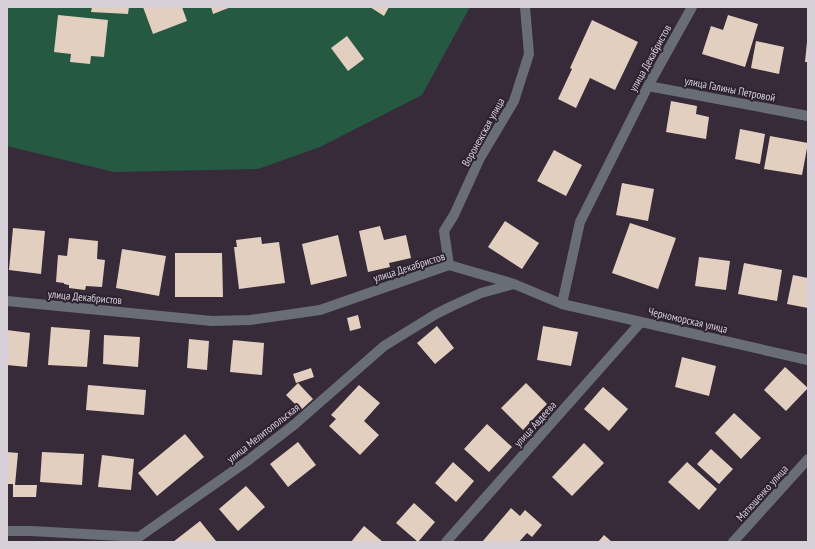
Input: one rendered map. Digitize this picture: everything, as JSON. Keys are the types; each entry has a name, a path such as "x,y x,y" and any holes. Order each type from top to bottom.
{"street":[{"name":"Воронежская улица","path":"449,265 444,231 454,215 480,158 514,101 529,54 525,7"},
{"name":"улица Декабристов","path":"7,302 212,320 250,320 320,310 449,265 514,284 562,304 580,222 648,86 692,7"},
{"name":"улица Галины Петровой","path":"648,86 808,116"},
{"name":"улица Мелитопольская","path":"7,531 139,537 246,462 289,428 384,346 436,314 452,306 481,293 514,284"},
{"name":"Черноморская улица","path":"562,304 808,360"},
{"name":"улица Авдеева","path":"446,542 641,322"},
{"name":"Матюшенко улица","path":"733,542 808,460"}],"green space":[{"path":"7,7 470,7 422,95 320,147 258,169 114,172 7,146"}],"building":[{"path":"92,7 129,7 128,14 91,12"},
{"path":"143,7 182,7 187,21 153,34"},
{"path":"211,7 231,7 213,14"},
{"path":"370,7 389,7 384,16"},
{"path":"58,15 108,20 104,57 91,56 90,64 70,62 71,54 54,52"},
{"path":"728,15 758,24 745,67 702,54 711,26 723,30"},
{"path":"592,20 638,42 615,90 590,78 576,108 558,99 572,69 570,68"},
{"path":"347,36 364,59 348,71 331,48"},
{"path":"756,41 784,47 779,74 751,68"},
{"path":"807,42 808,62 805,62"},
{"path":"671,101 697,106 696,114 709,117 706,139 666,132"},
{"path":"740,129 765,134 760,164 735,159"},
{"path":"770,136 808,143 802,175 764,169"},
{"path":"554,150 582,165 566,196 537,181"},
{"path":"622,183 654,189 648,221 616,215"},
{"path":"505,221 539,243 522,269 488,247"},
{"path":"630,223 676,238 658,289 612,273"},
{"path":"380,226 384,240 406,235 411,258 389,263 390,267 368,272 359,231"},
{"path":"13,228 45,231 41,274 9,270"},
{"path":"338,235 347,276 311,285 302,244"},
{"path":"261,237 262,244 279,242 285,283 239,289 234,247 237,247 236,240"},
{"path":"69,238 98,241 97,259 105,260 102,287 86,286 85,290 69,288 69,285 56,282 58,255 67,256"},
{"path":"122,249 166,256 159,296 116,288"},
{"path":"175,253 222,253 223,297 175,297"},
{"path":"699,257 730,261 726,290 695,286"},
{"path":"744,263 782,270 777,301 738,294"},
{"path":"793,275 808,278 808,308 787,304"},
{"path":"358,315 361,328 350,331 347,318"},
{"path":"437,326 454,348 435,364 417,343"},
{"path":"543,326 578,332 571,366 537,360"},
{"path":"51,327 90,330 87,367 48,365"},
{"path":"7,330 30,333 27,367 7,365"},
{"path":"104,335 140,337 138,367 103,364"},
{"path":"189,339 209,341 207,370 187,368"},
{"path":"233,340 264,343 262,375 230,372"},
{"path":"682,357 716,366 709,396 675,387"},
{"path":"785,367 808,388 786,411 764,390"},
{"path":"311,368 314,377 296,383 293,374"},
{"path":"298,383 313,399 301,410 286,395"},
{"path":"526,383 547,404 523,430 501,408"},
{"path":"88,385 146,390 144,415 86,410"},
{"path":"359,385 380,403 364,421 379,435 360,455 329,426 336,419 331,415"},
{"path":"603,387 628,409 609,431 584,409"},
{"path":"734,413 761,438 741,459 715,433"},
{"path":"487,424 512,447 489,472 464,449"},
{"path":"185,434 204,457 157,496 138,473"},
{"path":"298,442 316,465 288,487 270,464"},
{"path":"584,443 604,463 572,496 552,477"},
{"path":"711,449 733,469 719,484 697,464"},
{"path":"7,452 18,453 15,485 37,485 36,497 13,497 13,484 7,484"},
{"path":"42,452 84,454 82,485 40,482"},
{"path":"102,455 134,459 131,490 98,487"},
{"path":"453,462 474,481 456,502 435,483"},
{"path":"687,462 717,489 699,510 668,482"},
{"path":"246,486 265,507 238,531 219,509"},
{"path":"414,503 435,522 418,542 396,523"},
{"path":"511,508 520,516 525,510 542,525 532,537 527,533 519,542 482,542"},
{"path":"200,521 216,541 215,542 173,542"},
{"path":"364,526 383,542 351,542"},
{"path":"604,535 612,542 598,542"}]}
